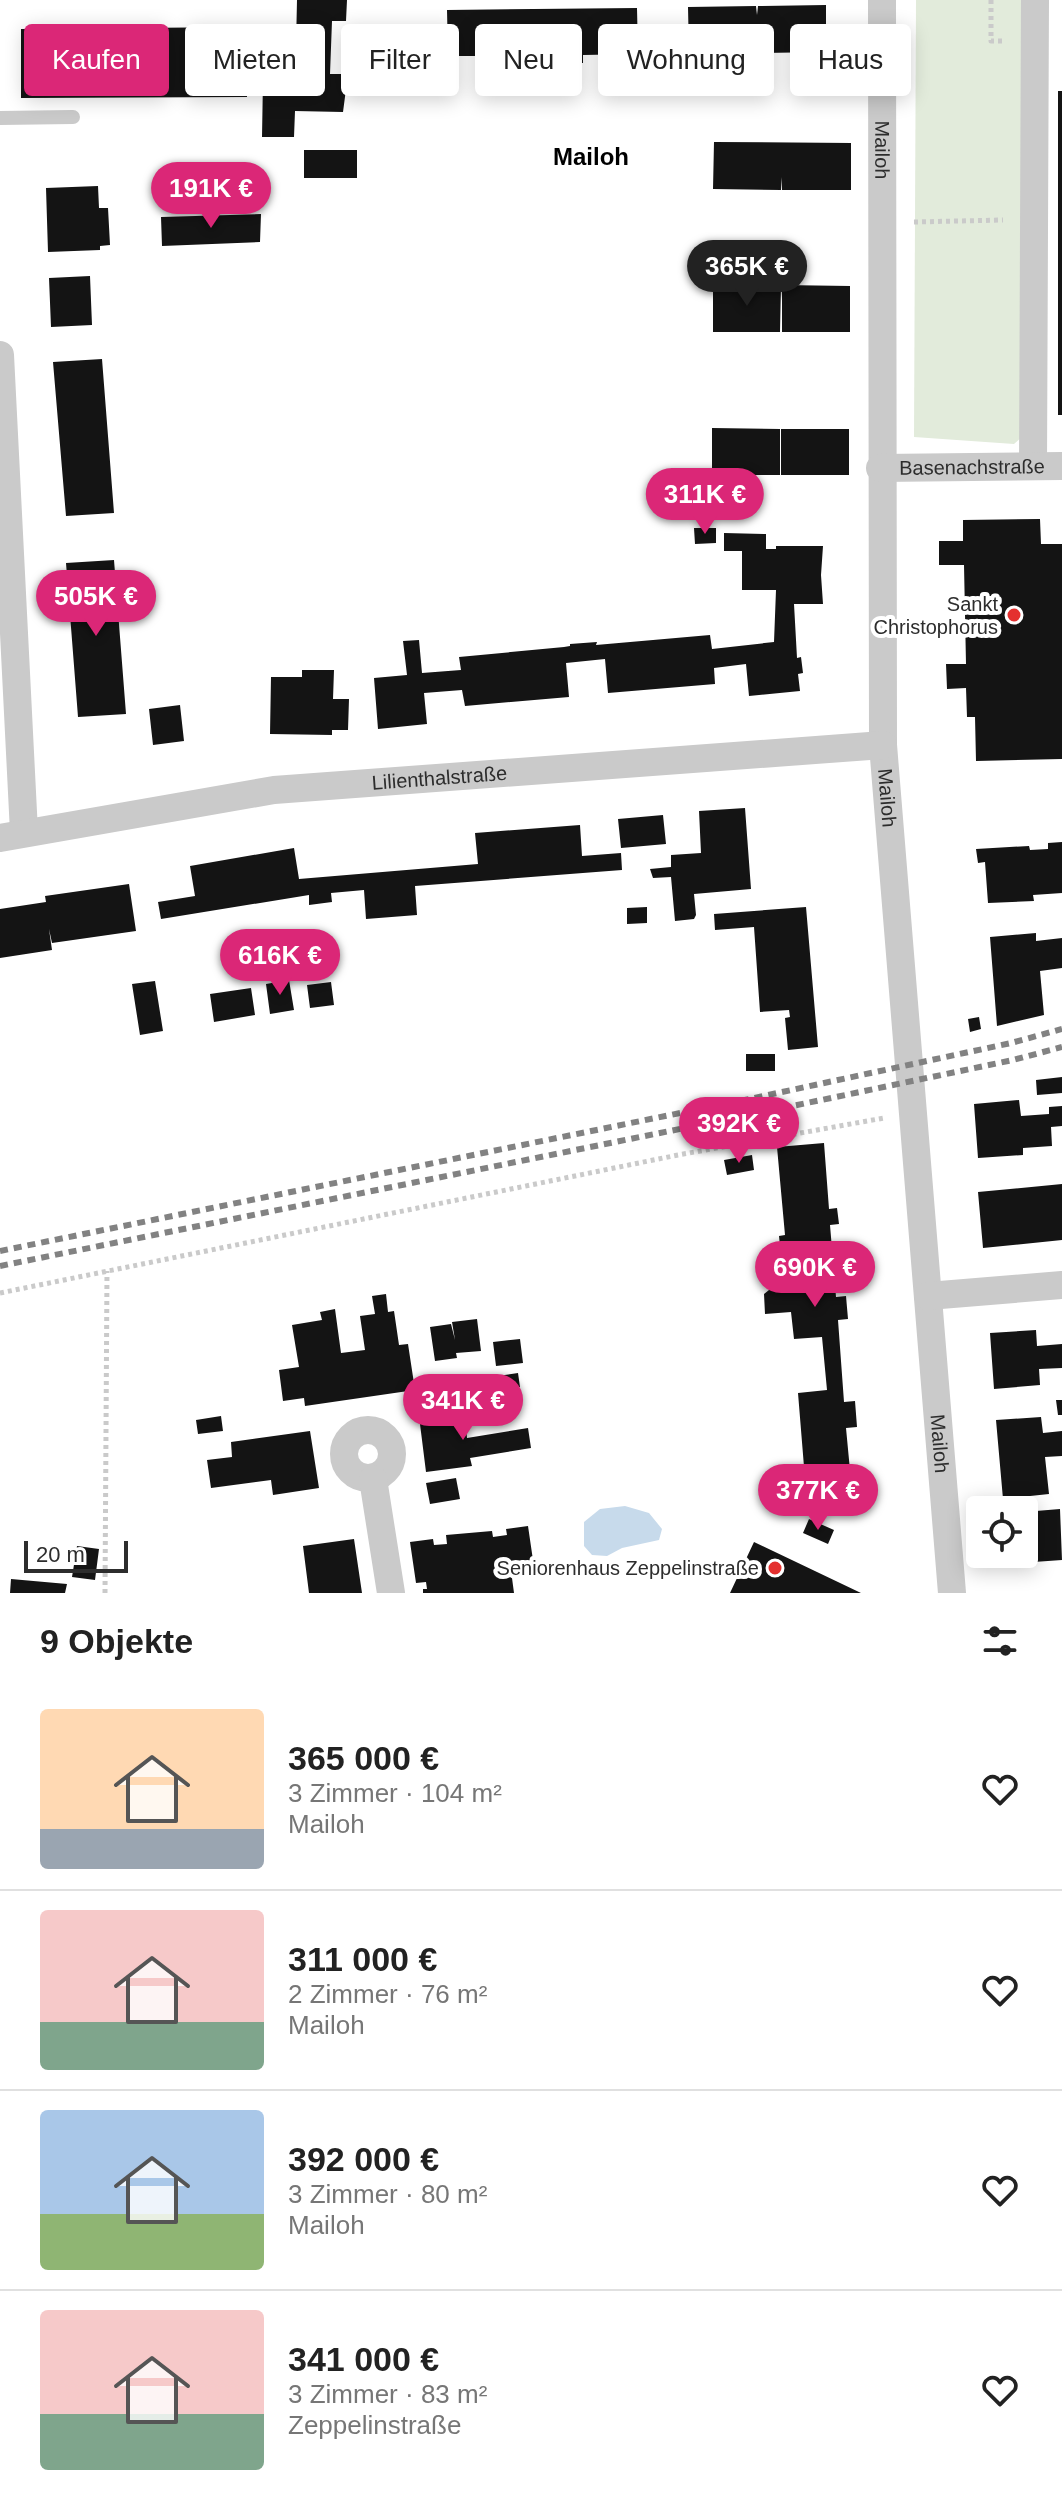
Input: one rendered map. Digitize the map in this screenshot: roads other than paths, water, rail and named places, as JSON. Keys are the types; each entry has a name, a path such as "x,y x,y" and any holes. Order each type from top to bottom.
{"street":[{"name":"Mailoh","path":"882,0 880,468 883,745 952,1593"},
{"path":"1033,466 1035,0"},
{"path":"0,355 12,835"},
{"name":"Basenachstraße","path":"880,468 1062,466"},
{"name":"Lilienthalstraße","path":"12,835 274,790 883,745"},
{"path":"928,1296 1062,1285"},
{"path":"373,1479 391,1593"}],"lane":[{"path":"0,118 73,117"}],"water":[{"path":"625,1506 649,1513 662,1529 659,1540 622,1548 607,1556 592,1555 584,1546 584,1522 600,1509"}],"railway":[{"path":"0,1251 754,1098 1011,1043 1062,1029"},
{"path":"0,1266 759,1113 1062,1047"}],"place":[{"name":"Sankt Christophorus","path":"1014,615"},
{"name":"Seniorenhaus Zeppelinstraße","path":"775,1568"}],"district":[{"name":"Mailoh","path":"591,156"}]}
